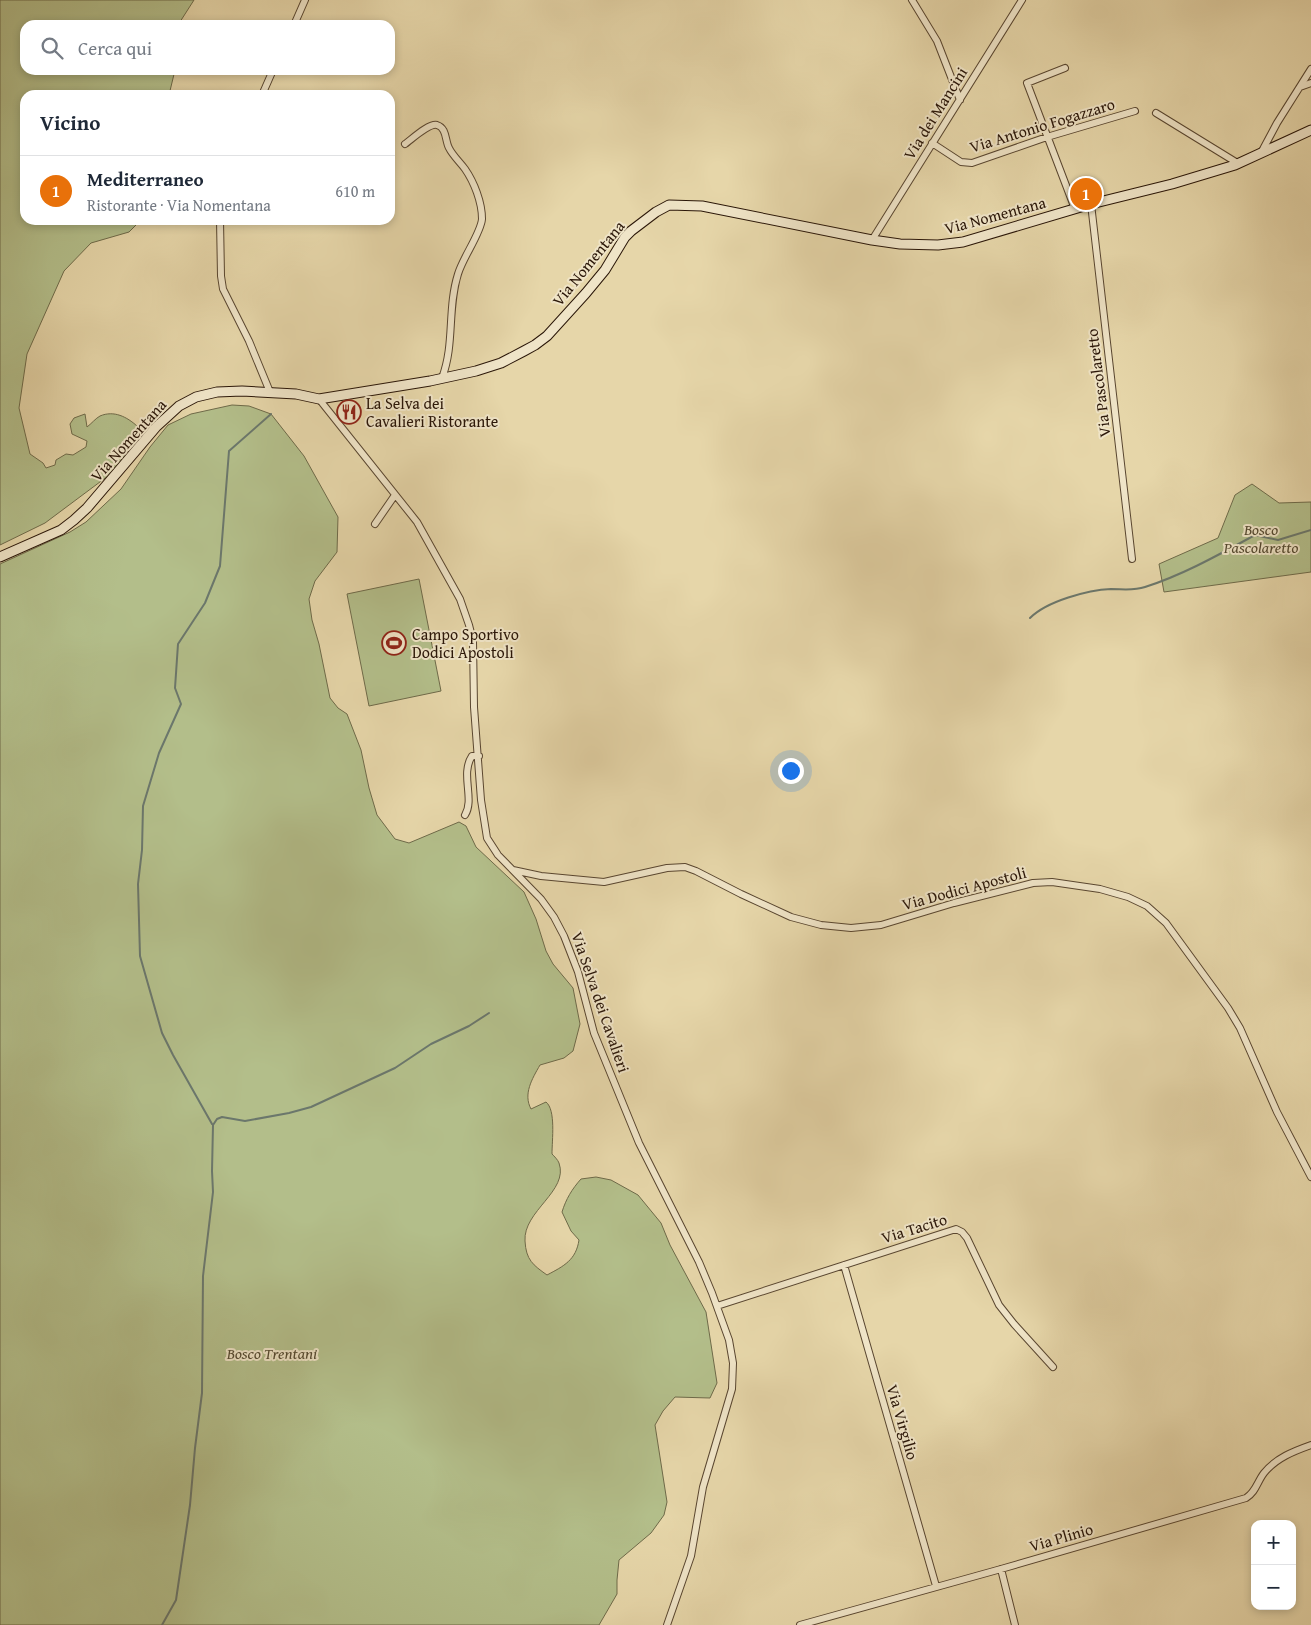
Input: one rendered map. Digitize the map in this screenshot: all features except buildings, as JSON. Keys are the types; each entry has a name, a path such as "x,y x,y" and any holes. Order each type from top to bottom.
{"main road":[{"name":"Via Nomentana","path":"0,557 61,530 74,520 87,508 156,427 186,402 204,394 242,391 296,394 319,398 476,371 501,362 535,345 547,336 596,282 625,238 640,224 669,205 702,206 900,244 949,244 1239,164 1311,130"}],"street":[{"path":"296,20 305,0"},
{"path":"912,0 937,41 960,100"},
{"name":"Via dei Mancini","path":"872,240 1022,0"},
{"path":"1065,68 1027,83 1075,209"},
{"path":"1260,154 1311,69"},
{"path":"264,90 271,75"},
{"path":"1300,87 1311,83"},
{"name":"Via Antonio Fogazzaro","path":"932,143 967,163 1135,111"},
{"path":"1156,113 1239,164"},
{"path":"405,144 428,127 440,126 445,134 449,148 472,181 481,210 480,228 463,260 456,283 449,357 442,378"},
{"name":"Via Pascolaretto","path":"1091,204 1132,559"},
{"path":"220,225 223,289 249,341 270,392"},
{"name":"Via Selva dei Cavalieri","path":"319,398 424,532 458,594 473,641 474,707 482,812 487,838 495,852 542,899 564,936 578,972 594,1033 639,1143 699,1262 717,1306 732,1354 734,1368 727,1408 703,1487 691,1556 667,1625"},
{"path":"375,524 395,495"},
{"path":"465,815 469,809 468,762 472,756 479,756"},
{"name":"Via Dodici Apostoli","path":"512,870 541,876 604,882 667,868 685,867 796,919 821,925 851,928 881,926 954,903 1033,883 1052,882 1100,889 1128,897 1147,906 1166,923 1228,1008 1240,1028 1277,1112 1311,1177"},
{"name":"Via Tacito","path":"717,1306 952,1229 958,1229 964,1234 970,1244 999,1305 1053,1367"},
{"name":"Via Virgilio","path":"844,1265 936,1586"},
{"name":"Via Plinio","path":"800,1625 1246,1498 1253,1492 1263,1474 1274,1463 1289,1454 1311,1445"},
{"path":"1001,1569 1015,1625"}],"green space":[{"path":"0,0 194,0 181,20 20,20 20,75 174,75 170,90 20,90 20,225 136,225 129,232 91,243 64,271 27,354 19,408 30,454 43,463 46,468 55,465 56,460 66,454 73,455 86,447 87,441 72,434 70,424 74,418 85,414 87,427 105,414 125,417 137,426 136,439 126,453 120,467 45,523 0,545"},
{"name":"Bosco Trentani","path":"232,405 249,406 271,414 304,456 338,517 337,552 315,581 309,599 330,698 338,708 347,714 361,750 377,815 395,839 409,843 459,822 466,826 476,847 524,892 536,919 546,951 553,964 573,988 580,1024 573,1051 564,1058 540,1065 528,1092 531,1109 546,1102 549,1106 553,1126 552,1154 558,1162 560,1173 558,1183 526,1230 525,1241 529,1257 534,1265 547,1275 568,1262 575,1253 579,1240 571,1231 562,1212 567,1198 581,1179 596,1177 611,1180 638,1195 661,1223 670,1245 706,1312 717,1383 710,1398 675,1397 663,1411 655,1425 667,1502 664,1515 651,1533 619,1560 617,1594 599,1625 0,1625 0,564 70,532 86,522 121,489 168,425 191,414"},
{"name":"Bosco Pascolaretto","path":"1252,484 1279,503 1311,502 1311,572 1164,592 1159,564 1218,538 1235,495"},
{"name":"Campo Sportivo Dodici Apostoli","path":"419,579 441,691 369,706 347,594"}],"waterway":[{"path":"212,1124 162,1033 140,956 138,884 142,850 143,806 159,753 181,704 175,688 178,644 205,603 220,566 229,451 271,414"},
{"path":"1030,618 1047,606 1080,594 1111,589 1136,589 1159,582 1201,564 1255,535 1278,540 1311,530"},
{"path":"162,1625 176,1600 190,1505 202,1393 203,1276 213,1192 213,1125 217,1119 222,1117 245,1121 311,1107 395,1068 431,1044 469,1026 489,1013"}],"place":[{"name":"Mediterraneo","path":"1086,194"},
{"name":"La Selva dei Cavalieri Ristorante","path":"349,412"},
{"name":"Campo Sportivo Dodici Apostoli","path":"394,643"}]}
